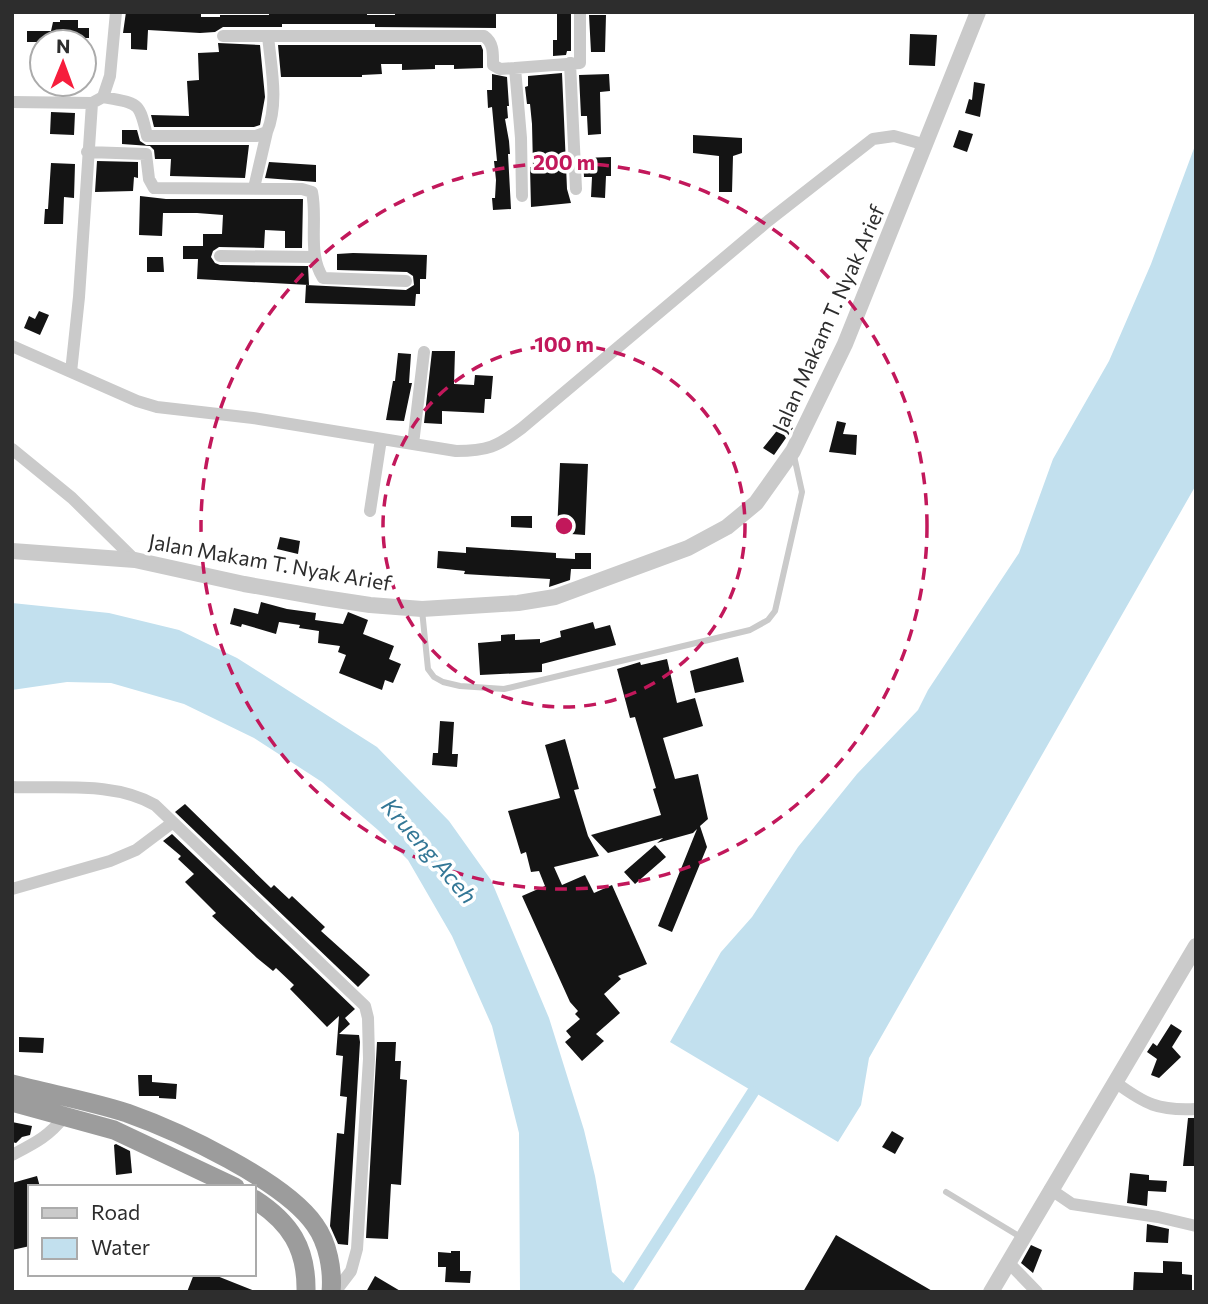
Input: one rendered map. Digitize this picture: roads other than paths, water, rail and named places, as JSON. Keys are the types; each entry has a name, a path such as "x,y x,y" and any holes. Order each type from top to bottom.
{"highway":[{"path":"12,1084 125,1113 156,1124 239,1165 283,1192 315,1225 327,1251 333,1292"},
{"path":"12,1102 114,1130 231,1185"},
{"path":"256,1200 273,1211 291,1232 303,1253 306,1292"}],"street":[{"path":"71,372 79,297 88,152 98,100 110,75 116,12"},
{"path":"223,36 484,36 493,48 493,65 500,69 515,68 580,63 580,12"},
{"name":"Jalan Makam T. Nyak Arief","path":"12,551 135,560 324,598 370,605 422,608 518,603 555,597 688,548 727,527 756,503 793,451 845,344 978,12"},
{"path":"254,188 267,132 273,118 273,81 268,36"},
{"path":"570,64 576,189"},
{"path":"515,68 521,138 522,196"},
{"path":"12,102 98,100 132,103 142,113 147,136 149,179 154,188 302,189 312,192 315,257 324,278 406,281"},
{"path":"147,136 256,136 267,132"},
{"path":"12,346 137,401 157,407 253,418 456,451 477,451 501,444 768,221 873,139 894,136 926,145"},
{"path":"88,152 146,154"},
{"path":"220,256 315,257"},
{"path":"414,444 424,352"},
{"path":"370,511 381,439"},
{"path":"12,449 72,498 135,560"},
{"path":"12,787 115,790 139,796 155,805 367,1011 369,1059 357,1249 351,1271 333,1292"},
{"path":"12,889 110,861 136,850 172,824"},
{"path":"990,1292 1196,946"},
{"path":"1115,1083 1142,1102 1157,1107 1196,1109"},
{"path":"12,1155 51,1133 65,1116"},
{"path":"1050,1189 1072,1204 1158,1217 1196,1226"},
{"path":"1009,1262 1037,1292"}],"lane":[{"path":"422,608 428,669 434,677 443,682 471,687 504,689 750,629 768,620 775,611 802,492 793,451"},
{"path":"946,1192 1022,1238"}],"water":[{"path":"1196,143 1196,485 869,1058 861,1105 838,1142 670,1042 721,952 752,917 798,847 857,774 918,710 928,690 1019,553 1053,459 1109,361 1151,264"},
{"name":"Krueng Aceh","path":"12,603 109,613 179,630 237,658 377,747 449,821 491,880 549,1018 584,1130 612,1272 628,1287 625,1292 520,1292 519,1133 492,1026 452,936 408,860 322,782 254,738 184,704 111,683 67,682 12,690"}],"waterway":[{"path":"628,1287 753,1092"}]}
